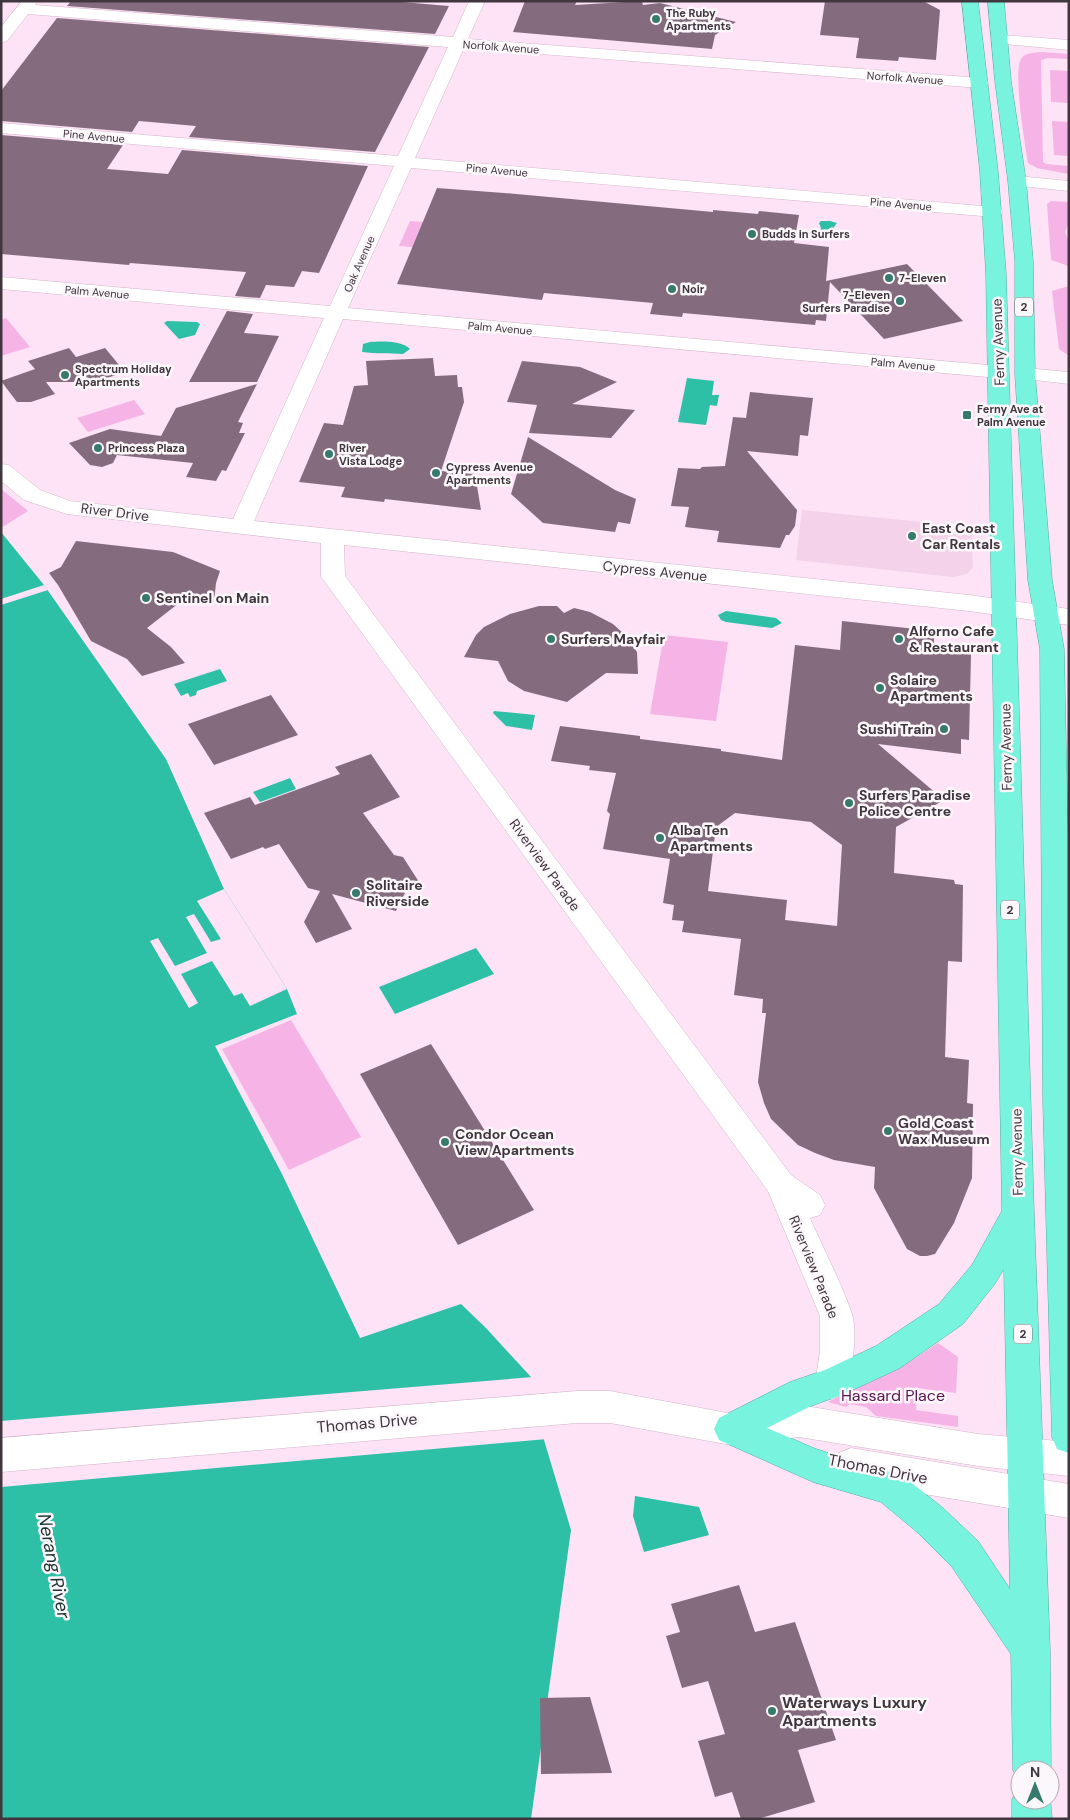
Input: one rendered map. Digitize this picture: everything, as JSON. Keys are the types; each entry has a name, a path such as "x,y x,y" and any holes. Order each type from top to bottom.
{"highway":[{"name":"Ferny Avenue","path":"970,1 994,212 1018,1212 1028,1494"},
{"name":"Ferny Avenue","path":"996,1 1001,40 1003,81 1017,182 1024,261 1025,374 1040,580 1058,615 1052,649 1058,1101 1069,1437"},
{"path":"731,1429 802,1393 832,1383 888,1357 951,1314 983,1275 1018,1212"},
{"path":"731,1429 813,1465 891,1488 930,1520 965,1554 1031,1651"},
{"name":"2","path":"1028,1494 1032,1760"}],"street":[{"name":"Oak Avenue","path":"240,526 477,1"},
{"name":"Norfolk Avenue","path":"26,5 457,44 980,83"},
{"path":"1,38 26,5"},
{"path":"1001,40 1069,45"},
{"name":"Pine Avenue","path":"1,128 994,212"},
{"path":"1017,182 1069,186"},
{"name":"Palm Avenue","path":"1,283 999,372"},
{"path":"1025,374 1069,378"},
{"name":"River Drive","path":"1,470 32,495 67,507 240,526"},
{"name":"Cypress Avenue","path":"240,526 1004,607 1058,615"},
{"name":"Riverview Parade","path":"332,537 333,577 780,1184 836,1316 837,1352 832,1383"},
{"name":"Riverview Parade","path":"780,1184 809,1205"},
{"name":"Thomas Drive","path":"1,1455 542,1409 610,1407 731,1429 833,1462 1069,1502"},
{"name":"Thomas Drive","path":"731,1429 799,1421 962,1448 1069,1459"}],"shaded area":[{"path":"802,510 971,527 973,567 967,574 953,577 796,560"}],"green space":[{"path":"1042,52 1069,54 1069,59 1048,58 1041,60 1043,162 1046,164 1069,166 1069,174 1037,168 1028,163 1020,109 1019,67 1021,59 1025,55"},
{"path":"1050,70 1069,71 1069,103 1051,102"},
{"path":"1052,121 1069,122 1069,156 1054,155"},
{"path":"1051,201 1069,202 1069,223 1065,232 1069,241 1069,269 1066,265 1051,260 1047,204"},
{"path":"410,221 436,223 425,248 399,246"},
{"path":"1069,286 1069,356 1059,349 1052,291"},
{"path":"6,318 30,347 1,356 1,320"},
{"path":"134,400 145,414 88,432 77,418"},
{"path":"1,489 28,511 1,528"},
{"path":"664,635 728,642 716,721 650,714"},
{"path":"291,1020 361,1137 289,1170 222,1049"},
{"name":"Hassard Place","path":"938,1343 958,1357 956,1393 917,1388 916,1410 958,1416 958,1427 876,1416 866,1407 850,1404 846,1407 828,1402 911,1361"}],"water":[{"path":"821,221 837,223 834,227 835,236 833,239 824,239 818,236 821,228 819,223"},
{"path":"167,321 197,322 200,324 195,335 179,339 164,323"},
{"path":"370,342 397,343 410,349 403,354 362,352 363,344"},
{"path":"687,378 714,381 712,395 719,395 717,406 710,405 706,425 678,422"},
{"name":"Nerang River","path":"1,532 44,585 166,759 224,889 287,989 297,1014 215,1046 282,1174 360,1338 461,1304 531,1377 542,1409 544,1440 571,1530 531,1819 1,1819"},
{"path":"726,611 776,618 782,623 772,628 726,622 721,620 718,615"},
{"path":"220,669 227,681 197,691 196,695 190,697 188,693 181,696 174,684"},
{"path":"494,711 535,715 532,730 506,726 493,713"},
{"path":"290,778 296,789 260,802 253,792"},
{"path":"476,948 494,974 395,1014 379,987"},
{"path":"635,1496 699,1507 709,1535 644,1552 633,1516"}],"pier":[{"path":"44,585 48,590 1,605 1,599"},
{"path":"224,889 287,989 250,1006 242,993 234,996 212,961 181,974 198,1003 189,1008 150,941 158,938 175,966 207,953 186,917 194,914 211,942 221,939 197,901"},
{"path":"533,1377 544,1408 547,1439 1,1487 1,1421"}],"building":[{"path":"71,1 390,1 449,6 435,34 67,6"},
{"path":"525,1 577,1 575,5 642,1 643,5 660,3 736,22 715,35 712,49 513,32"},
{"path":"825,1 923,1 940,10 936,60 899,57 898,61 856,58 859,38 820,35"},
{"path":"57,18 429,47 375,152 189,137 196,126 139,121 132,132 1,121 1,91"},
{"path":"1,135 123,145 107,169 168,174 182,150 368,166 319,273 302,271 294,287 266,285 260,298 235,296 246,272 130,263 129,265 1,254"},
{"path":"437,188 713,212 713,210 758,214 759,211 799,215 794,243 829,247 826,281 907,264 963,321 884,339 830,282 826,321 816,320 815,325 683,313 682,317 650,314 653,303 544,293 542,300 397,284"},
{"path":"227,311 253,314 244,333 279,336 257,382 189,382"},
{"name":"Spectrum Holiday Apartments","path":"69,348 76,357 105,348 125,372 95,382 46,382 55,394 31,402 17,402 1,381 35,369 28,361"},
{"path":"433,358 435,376 457,375 458,387 462,387 464,402 441,471 475,474 481,510 385,499 384,502 341,497 345,487 299,482 324,423 343,425 354,386 368,385 366,361"},
{"path":"522,361 580,367 617,382 572,404 635,410 611,438 529,433 537,405 507,402"},
{"path":"257,384 238,422 243,423 239,433 245,433 226,471 222,470 216,481 186,477 193,463 117,455 113,463 102,467 90,465 69,443 110,429 161,436 176,408"},
{"path":"750,392 813,398 808,436 800,435 798,456 747,451 797,510 795,526 789,535 786,535 780,548 717,542 719,531 685,527 689,507 671,506 678,468 700,469 702,467 725,466 733,417 746,418"},
{"path":"528,437 615,490 636,499 630,524 618,522 615,532 543,523 511,494"},
{"path":"76,541 173,552 220,571 216,583 214,602 179,603 147,628 171,647 185,663 142,676 127,659 91,641 49,573 61,567"},
{"name":"Surfers Mayfair","path":"539,606 557,606 564,613 574,608 590,612 613,624 625,635 637,652 638,674 606,673 567,702 524,691 508,681 498,661 464,657 476,635 484,627 510,614"},
{"path":"842,621 934,631 934,650 971,654 969,740 961,739 961,754 878,744 944,800 896,827 894,873 954,880 955,884 963,885 962,962 948,961 945,1057 969,1060 967,1103 973,1104 972,1178 954,1223 935,1254 927,1256 920,1256 907,1249 874,1188 875,1167 834,1160 815,1153 798,1145 771,1119 758,1082 766,1013 762,1013 763,999 734,995 741,939 682,932 684,921 672,920 674,905 663,903 670,859 603,849 610,814 607,811 616,773 589,770 590,766 551,761 560,726 640,736 640,739 721,749 721,751 782,760 795,645 840,650","holes":["735,813 811,822 842,845 837,926 785,920 787,900 708,891 716,827"]},
{"path":"271,695 298,735 214,765 188,724"},
{"path":"371,754 400,797 363,813 394,855 403,857 419,882 402,889 405,893 396,911 332,894 352,929 316,943 304,922 320,891 308,888 279,844 265,849 263,847 231,859 204,813 250,797 255,805 340,774 335,767"},
{"name":"Condor Ocean View Apartments","path":"431,1044 534,1210 458,1245 360,1074"},
{"name":"Waterways Luxury Apartments","path":"739,1585 755,1632 795,1622 836,1740 798,1750 815,1802 758,1819 741,1819 732,1792 715,1797 698,1741 725,1734 708,1681 682,1688 666,1636 680,1632 671,1604"},
{"path":"590,1697 612,1773 541,1774 540,1698"}],"place":[{"name":"The Ruby Apartments","path":"656,19"},
{"name":"Budds in Surfers","path":"752,234"},
{"name":"7-Eleven","path":"889,278"},
{"name":"Noir","path":"672,289"},
{"name":"7-Eleven Surfers Paradise","path":"900,301"},
{"name":"Spectrum Holiday Apartments","path":"65,375"},
{"name":"Ferny Ave at Palm Avenue","path":"967,415"},
{"name":"Princess Plaza","path":"98,448"},
{"name":"River Vista Lodge","path":"329,454"},
{"name":"Cypress Avenue Apartments","path":"436,473"},
{"name":"East Coast Car Rentals","path":"912,536"},
{"name":"Sentinel on Main","path":"146,598"},
{"name":"Surfers Mayfair","path":"551,639"},
{"name":"Alforno Cafe & Restaurant","path":"899,639"},
{"name":"Solaire Apartments","path":"880,688"},
{"name":"Sushi Train","path":"944,729"},
{"name":"Surfers Paradise Police Centre","path":"849,803"},
{"name":"Alba Ten Apartments","path":"660,838"},
{"name":"Solitaire Riverside","path":"356,893"},
{"name":"Gold Coast Wax Museum","path":"888,1131"},
{"name":"Condor Ocean View Apartments","path":"445,1142"},
{"name":"Waterways Luxury Apartments","path":"772,1711"}]}
